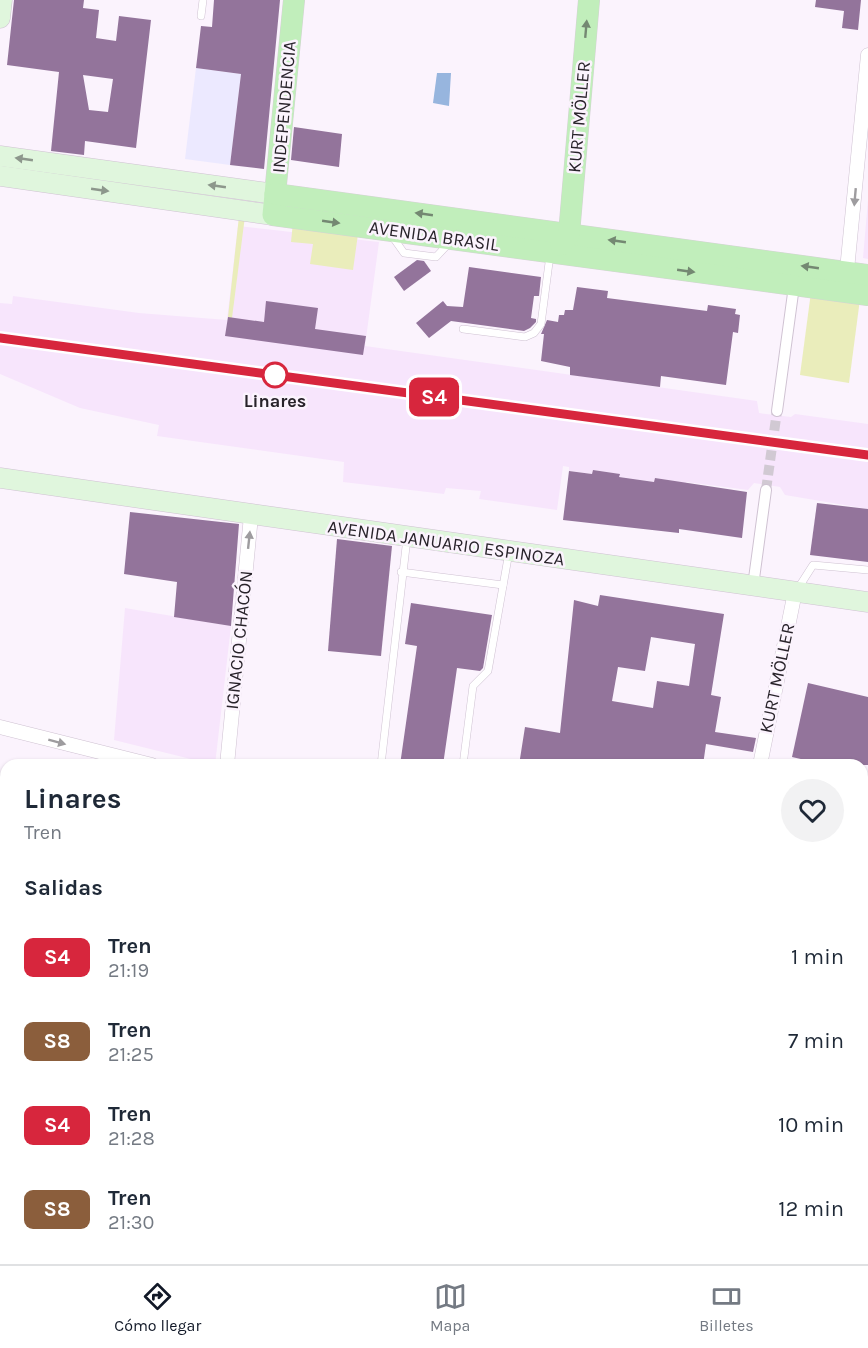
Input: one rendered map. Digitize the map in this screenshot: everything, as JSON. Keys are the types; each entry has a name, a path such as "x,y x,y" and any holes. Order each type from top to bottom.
{"main road":[{"path":"0,18 2,0"},
{"name":"INDEPENDENCIA","path":"274,204 294,0"},
{"name":"KURT MÖLLER","path":"569,234 588,0"},
{"name":"AVENIDA BRASIL","path":"0,156 274,204 382,229 794,286 860,288"},
{"name":"AVENIDA BRASIL","path":"0,176 569,234 860,288"},
{"path":"548,252 561,245 569,234"},
{"name":"AVENIDA JANUARIO ESPINOZA","path":"0,470 25,482"},
{"name":"AVENIDA JANUARIO ESPINOZA","path":"0,478 251,516 868,602"}],"street":[{"path":"860,288 868,55"},
{"path":"777,411 794,286"},
{"path":"753,585 766,490"},
{"name":"IGNACIO CHACÓN","path":"228,759 251,516"},
{"name":"KURT MÖLLER","path":"761,759 795,592"},
{"path":"0,727 128,759"}],"lane":[{"path":"201,16 203,0"},
{"path":"463,329 525,337 534,333 541,324 548,252"},
{"path":"382,759 401,572 407,537"},
{"path":"464,759 473,686 488,671 509,552"},
{"path":"795,592 813,565 868,570"},
{"path":"401,572 503,585"}],"shaded area":[{"path":"196,68 241,74 230,165 185,159"},
{"path":"868,200 868,259 863,258"},
{"path":"238,226 379,242 365,346 757,401 759,413 791,417 795,414 868,424 868,509 785,495 780,487 754,483 748,490 686,482 685,486 655,478 654,482 619,477 619,474 593,470 592,474 569,471 569,467 563,466 557,510 479,499 481,491 446,488 444,494 343,482 344,462 157,436 159,425 80,408 0,374 0,303 12,304 13,296 139,313 227,320"},
{"path":"125,608 231,626 216,759 191,759 114,740"}],"green space":[{"path":"239,216 245,216 232,318 228,317"},
{"path":"293,222 358,234 353,270 310,264 313,244 291,242"},
{"path":"811,292 860,299 849,383 800,375"}],"water":[{"path":"437,73 451,73 449,106 433,103"}],"building":[{"path":"14,0 84,0 83,8 99,10 96,38 116,41 119,16 151,20 136,148 85,141 84,155 51,151 59,72 7,65","holes":["83,75 113,79 108,112 89,110"]},
{"path":"214,0 280,0 264,169 230,165 241,74 196,68 201,26 212,27"},
{"path":"816,0 861,0 858,30 842,28 844,11 815,7"},
{"path":"294,127 342,134 339,167 291,160"},
{"path":"417,260 424,261 431,271 404,291 394,277"},
{"path":"469,267 541,277 539,296 534,296 531,318 536,319 536,322 524,331 451,321 429,338 416,323 443,301 447,306 463,307"},
{"path":"577,287 608,291 607,298 707,311 708,305 736,309 735,314 740,315 738,333 733,332 726,385 661,376 660,387 570,375 570,367 541,361 544,334 541,334 547,320 558,322 559,315 564,315 565,310 573,310"},
{"path":"266,301 318,308 315,329 366,336 363,355 225,336 228,317 264,322"},
{"path":"593,470 620,474 619,477 654,482 655,478 747,492 742,538 679,529 679,533 563,520 569,471 592,474"},
{"path":"817,503 868,509 868,562 810,555"},
{"path":"130,512 239,524 231,626 174,617 177,582 124,574"},
{"path":"337,539 392,546 381,656 328,651"},
{"path":"600,595 724,614 711,695 721,697 715,732 756,738 753,752 706,744 704,759 520,759 525,727 560,733 574,600 598,606","holes":["651,637 695,644 689,686 657,681 653,708 612,701 618,667 645,671"]},
{"path":"411,603 492,615 483,668 480,671 457,668 444,759 401,759 417,646 405,644"},
{"path":"808,683 868,697 868,759 792,757"}],"tunnel":[{"path":"766,490 777,411"}],"railway":[{"path":"0,338 868,455"}],"train":[{"name":"S4","path":"0,338 868,455"}],"place":[{"name":"Linares","path":"275,375"}]}
